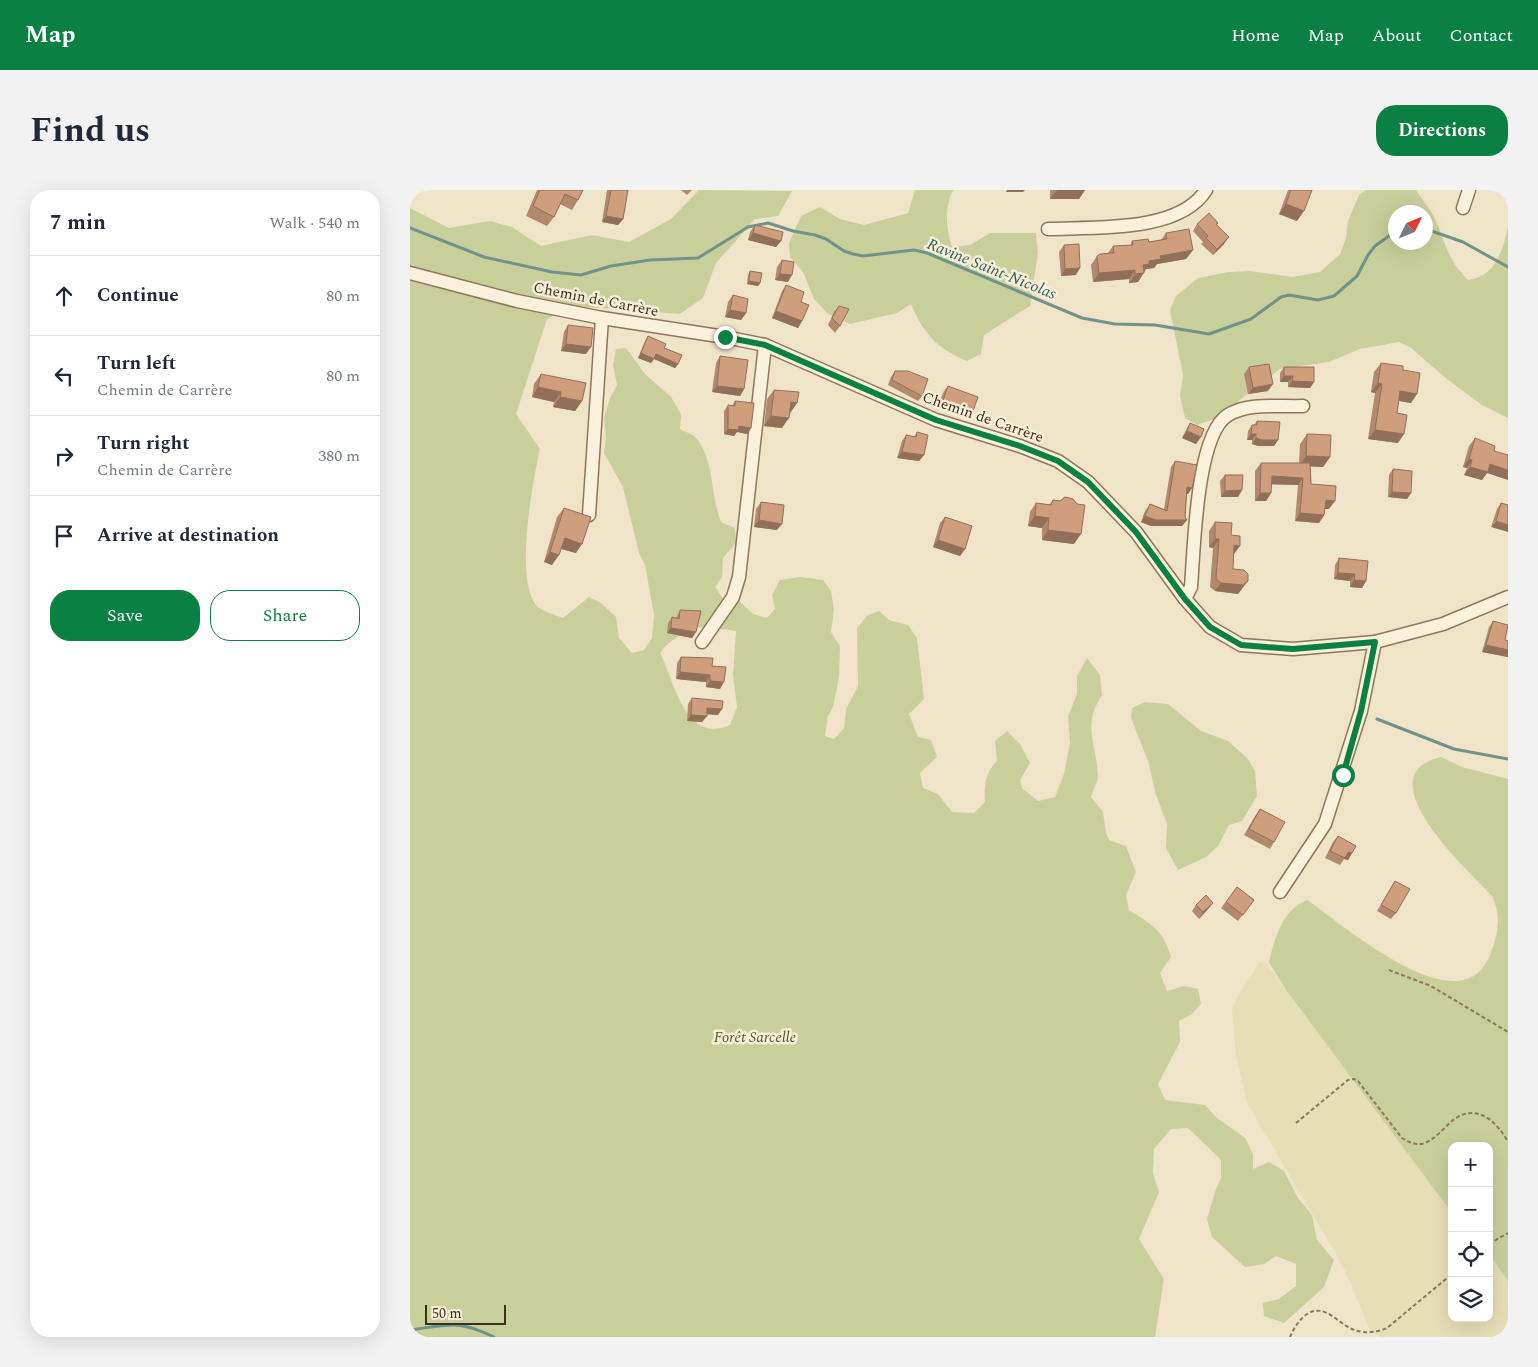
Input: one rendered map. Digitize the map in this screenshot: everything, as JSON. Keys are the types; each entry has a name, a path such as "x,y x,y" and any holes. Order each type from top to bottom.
{"street":[{"path":"1048,229 1125,226 1159,220 1182,213 1191,208 1206,190"},
{"path":"1463,208 1469,190"},
{"name":"Chemin de Carrère","path":"410,273 517,301 602,318 765,345 936,420 1020,446 1058,461 1088,482 1136,532 1185,599 1210,627 1241,645 1293,649 1375,642 1443,624 1508,597"},
{"path":"589,515 602,318"},
{"path":"702,642 733,597 738,578 765,345"},
{"path":"1185,599 1191,587 1201,470 1215,433 1226,415 1245,407 1303,406"},
{"path":"1280,892 1325,824 1361,711 1375,642"}],"path":[{"path":"1389,970 1431,986 1508,1032"},
{"path":"1296,1123 1348,1080 1354,1079 1358,1081 1398,1133 1411,1143 1425,1142 1458,1116 1476,1111 1486,1116 1508,1142"},
{"path":"1493,1242 1508,1233"},
{"path":"1290,1337 1306,1314 1318,1310 1326,1312 1351,1329 1365,1332 1379,1331 1387,1328 1448,1277"}],"shaded area":[{"path":"1264,961 1448,1208 1448,1322 1493,1322 1493,1260 1508,1281 1508,1337 1380,1337 1370,1330 1343,1266 1247,1103 1236,1056 1232,1011 1235,1001 1259,963"}],"green space":[{"name":"Forêt Sarcelle","path":"699,190 792,191 778,216 755,219 716,263 703,298 680,314 574,306 547,319 516,414 540,449 533,484 526,555 527,576 531,594 538,607 563,618 589,597 601,603 616,617 619,638 632,653 644,650 652,638 654,615 645,565 639,553 623,487 604,453 606,437 604,418 610,398 617,385 613,365 616,349 626,348 645,374 671,397 681,414 680,429 696,437 703,448 710,468 715,501 721,522 735,528 736,543 723,558 722,577 715,587 724,600 738,600 753,614 767,618 775,609 772,595 780,580 801,577 823,580 831,591 834,610 831,632 840,646 839,678 833,707 828,716 825,736 834,739 844,728 846,709 858,686 857,628 868,615 879,611 889,620 908,625 917,638 924,699 909,714 918,737 931,740 937,757 920,773 923,788 938,794 952,812 974,813 985,802 986,780 990,770 997,761 995,741 1007,731 1020,744 1030,763 1020,780 1022,788 1038,801 1055,797 1064,774 1070,743 1068,716 1077,694 1077,676 1087,658 1100,675 1102,695 1096,706 1091,725 1098,775 1091,797 1103,812 1109,840 1126,846 1136,872 1126,895 1129,910 1156,929 1168,948 1171,957 1160,973 1167,991 1184,986 1198,989 1201,1004 1192,1014 1179,1021 1180,1042 1158,1084 1165,1100 1205,1105 1217,1118 1245,1138 1253,1154 1253,1169 1269,1162 1284,1171 1298,1198 1312,1215 1317,1240 1334,1260 1324,1287 1284,1323 1264,1316 1263,1303 1279,1299 1296,1286 1296,1264 1276,1256 1264,1264 1245,1267 1212,1237 1207,1219 1221,1178 1221,1160 1188,1128 1171,1129 1154,1149 1153,1173 1159,1192 1139,1239 1164,1279 1155,1337 410,1337 410,208 449,228 490,221 512,227 541,246 592,235 629,242 671,219","holes":["706,627 736,631 733,675 737,707 730,725 715,729 702,726 692,719 684,707 660,653 670,642 689,628"]},
{"path":"915,190 953,190 947,211 948,232 952,247 970,245 990,233 1036,233 1038,253 1030,306 984,335 981,354 967,361 947,351 932,339 926,332 911,304 897,313 850,324 828,314 814,299 803,272 790,257 789,243 801,216 820,207 840,219 864,225 908,213"},
{"path":"1366,190 1416,190 1426,205 1388,205 1388,250 1433,250 1433,216 1451,258 1468,280 1478,278 1491,268 1500,254 1508,227 1508,418 1482,405 1447,379 1411,348 1399,342 1360,349 1329,362 1280,369 1241,399 1226,415 1197,425 1185,418 1180,396 1183,375 1170,310 1176,296 1198,278 1229,272 1250,271 1292,277 1320,272 1340,254 1346,238 1348,221 1359,195"},
{"path":"1145,702 1168,704 1201,731 1228,741 1247,758 1255,771 1257,796 1242,821 1229,825 1218,846 1206,857 1178,870 1166,848 1167,824 1156,795 1148,761 1131,718 1132,708"},
{"path":"1441,757 1462,767 1508,779 1508,1281 1493,1260 1493,1142 1448,1142 1448,1208 1286,990 1269,962 1281,926 1291,911 1307,900 1373,947 1401,964 1429,976 1454,981 1475,975 1490,955 1495,940 1498,918 1495,903 1492,896 1445,846 1417,803 1413,783 1420,767"}],"building":[{"path":"540,190 583,190 578,200 565,194 554,217 533,206"},
{"path":"611,190 628,190 623,219 606,216"},
{"path":"1291,190 1312,190 1304,211 1286,204"},
{"path":"1209,213 1218,223 1216,224 1229,237 1217,249 1206,238 1208,236 1197,224"},
{"path":"755,225 783,232 781,241 753,233"},
{"path":"1189,229 1193,250 1160,256 1161,259 1149,261 1149,264 1143,265 1144,273 1135,274 1135,270 1099,273 1097,256 1114,253 1113,246 1133,245 1132,241 1148,239 1149,242 1167,239 1166,233"},
{"path":"1079,244 1080,268 1065,269 1064,245"},
{"path":"782,260 794,262 792,275 780,274"},
{"path":"750,271 762,273 760,283 749,281"},
{"path":"786,285 804,292 801,302 809,305 802,321 776,311"},
{"path":"733,295 748,299 746,313 730,310"},
{"path":"839,306 849,309 840,326 832,318"},
{"path":"568,325 593,328 591,347 566,344"},
{"path":"648,336 666,344 664,348 682,355 678,364 656,354 654,359 641,353"},
{"path":"720,356 748,360 744,389 717,386"},
{"path":"1381,363 1403,366 1403,370 1420,373 1417,394 1400,391 1397,413 1407,415 1404,434 1375,430 1382,384 1378,383"},
{"path":"1269,364 1273,384 1253,388 1249,367"},
{"path":"1284,367 1314,367 1314,382 1292,381 1293,376 1284,376"},
{"path":"895,371 908,371 928,379 922,396 892,380"},
{"path":"541,374 586,383 582,401 560,397 561,392 538,387"},
{"path":"948,386 978,397 973,411 943,400"},
{"path":"774,390 799,392 797,403 791,402 789,418 771,416"},
{"path":"735,401 754,403 751,428 739,426 738,430 728,429 728,405 735,406"},
{"path":"1257,421 1280,422 1278,440 1262,440 1256,438 1256,434 1251,434 1252,425 1257,425"},
{"path":"1190,423 1204,429 1201,437 1187,431"},
{"path":"917,432 928,435 924,455 902,452 906,435 916,437"},
{"path":"1307,434 1331,435 1330,457 1306,456"},
{"path":"1475,438 1495,446 1494,451 1508,455 1508,470 1490,464 1488,472 1470,467 1472,460 1469,459"},
{"path":"1175,461 1197,465 1192,488 1187,487 1185,517 1187,520 1156,520 1145,516 1150,504 1167,511"},
{"path":"1261,463 1310,463 1311,484 1336,486 1335,501 1326,500 1324,515 1300,513 1303,478 1272,476 1271,493 1260,493"},
{"path":"1393,469 1412,471 1411,493 1392,492"},
{"path":"1225,475 1243,475 1242,490 1225,491"},
{"path":"1065,497 1073,499 1077,504 1085,505 1081,534 1048,530 1049,518 1035,516 1036,503 1051,505 1053,500 1060,501"},
{"path":"761,502 784,505 782,524 759,520"},
{"path":"1501,503 1508,505 1508,525 1496,521"},
{"path":"564,508 591,517 582,544 565,538 559,555 550,552"},
{"path":"945,517 972,526 965,549 938,540"},
{"path":"1215,522 1232,523 1231,535 1240,536 1240,546 1234,545 1233,569 1244,570 1248,574 1248,581 1243,585 1221,583 1216,579 1219,539 1215,539"},
{"path":"1339,558 1368,561 1366,581 1354,580 1355,574 1338,573"},
{"path":"680,610 701,611 696,632 671,628 672,617 679,619"},
{"path":"1493,621 1508,625 1505,640 1508,641 1508,650 1486,645"},
{"path":"681,657 713,658 712,666 726,667 724,682 710,681 710,675 680,672"},
{"path":"692,698 723,701 722,709 707,708 707,716 691,715"},
{"path":"1260,809 1285,822 1274,842 1249,829"},
{"path":"1338,836 1356,846 1352,853 1348,852 1345,858 1330,851"},
{"path":"1395,881 1410,889 1396,913 1381,905"},
{"path":"1237,887 1254,900 1243,915 1226,902"},
{"path":"1206,895 1213,903 1203,912 1196,905"}],"waterway":[{"name":"Ravine Saint-Nicolas","path":"410,228 484,257 552,272 581,275 611,266 650,260 698,258 748,227 768,223 793,231 815,235 826,239 844,251 863,256 914,250 927,253 1082,318 1115,324 1155,325 1209,334 1251,319 1281,297 1289,295 1318,300 1334,296 1357,276 1375,246 1388,237"},
{"name":"Ravine Saint-Nicolas","path":"1433,231 1463,242 1508,267"},
{"path":"1377,719 1454,749 1508,759"},
{"path":"410,1330 453,1325 482,1331 494,1337"}],"route":[{"path":"725,337 765,345 936,420 1020,446 1058,461 1088,482 1136,532 1185,599 1210,627 1241,645 1293,649 1375,642 1361,711 1343,775"}]}
